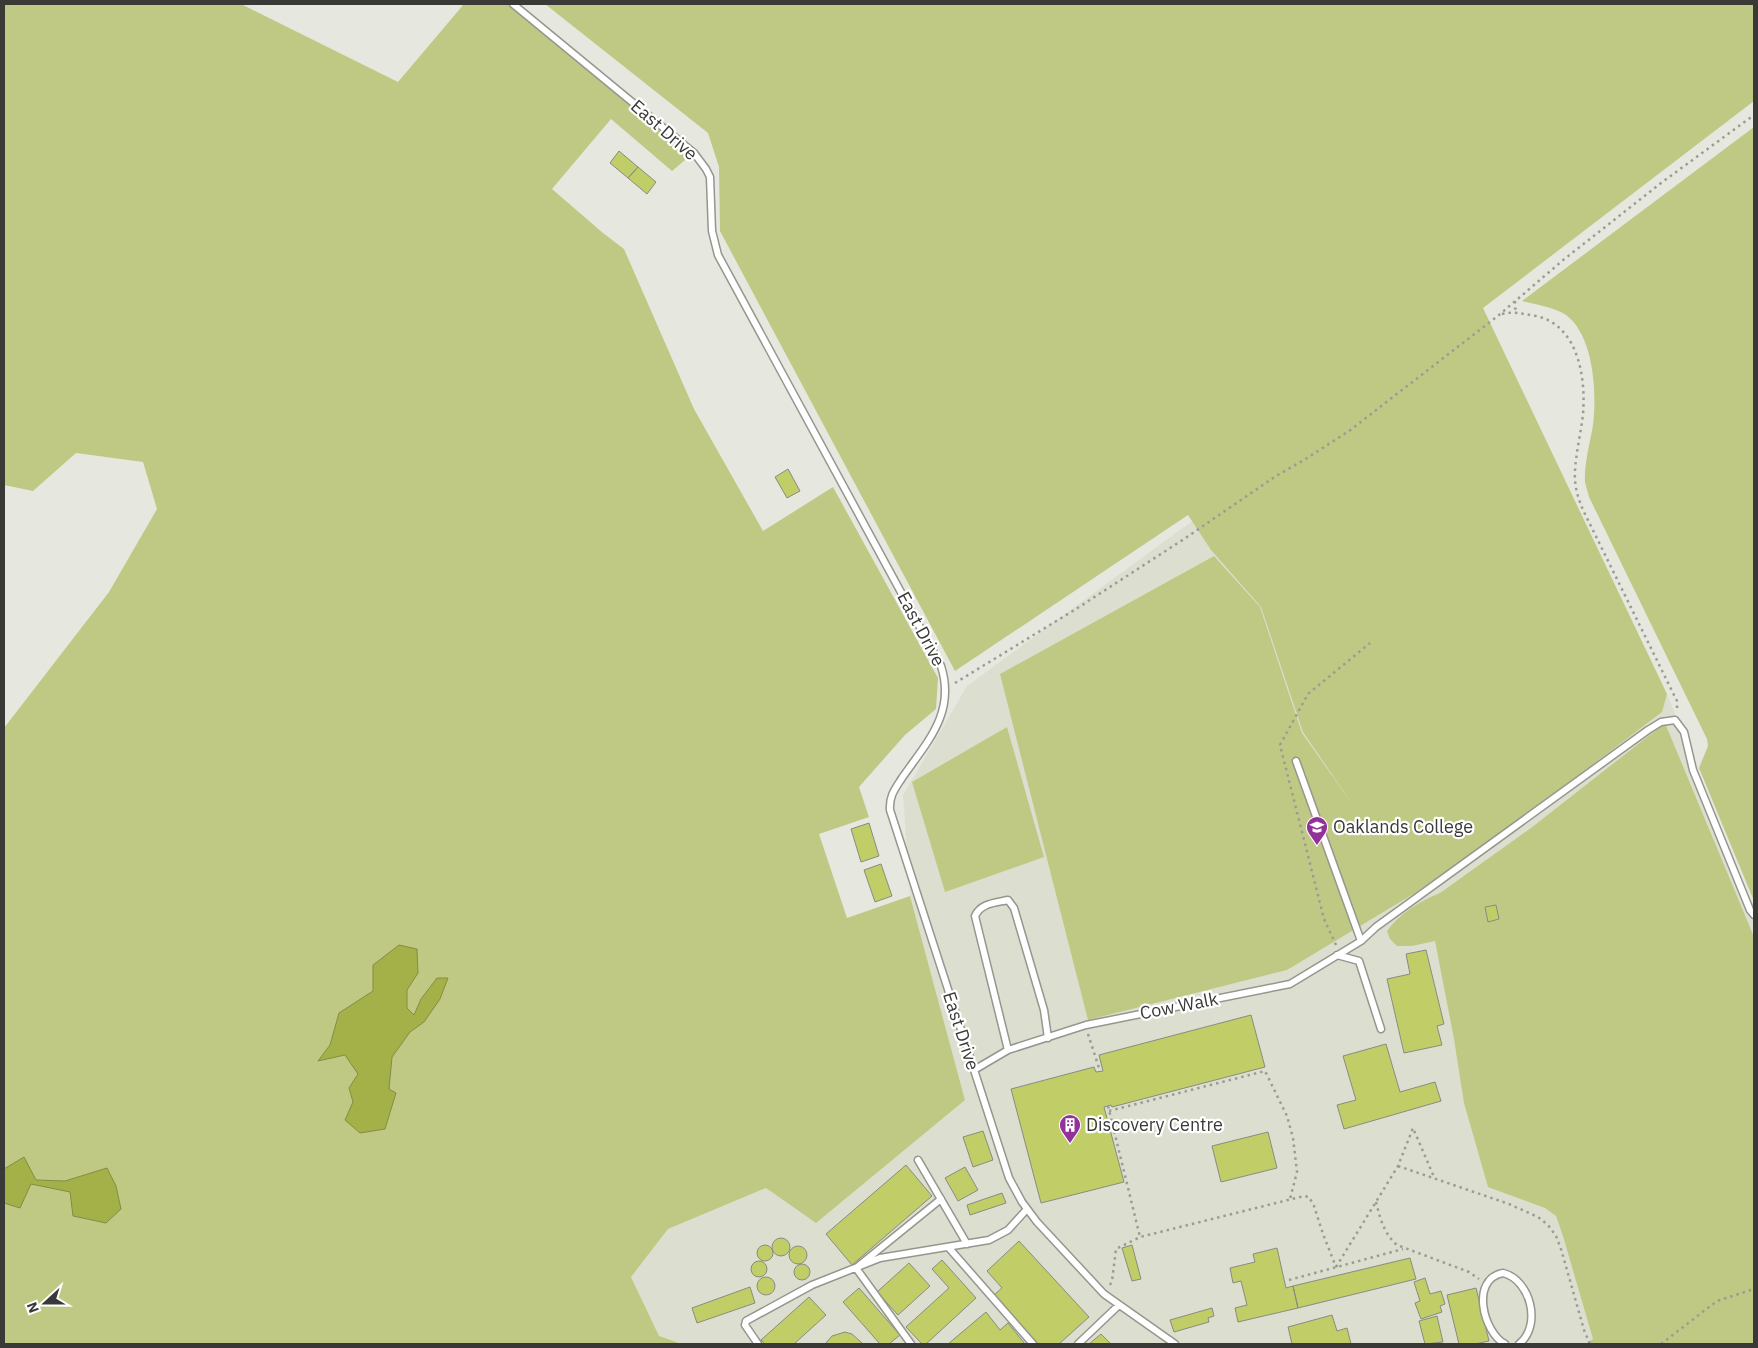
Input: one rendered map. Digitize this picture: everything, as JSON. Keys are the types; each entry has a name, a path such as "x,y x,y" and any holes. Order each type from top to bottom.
{"lane":[{"name":"East Drive","path":"513,4 694,153 710,177 712,231 718,255 942,666 947,686 943,713 934,733 891,795 889,801 890,810 1009,1178 1037,1222 1104,1294 1175,1344"},
{"path":"1675,720 1684,732 1693,770 1750,910 1754,915"},
{"name":"Cow Walk","path":"974,1070 1008,1050 1086,1025 1290,984 1361,941 1376,927 1648,730 1661,722 1675,720"},
{"path":"1296,761 1361,941"},
{"path":"1008,1050 975,916 983,906 1008,900 1014,908 1044,1010 1048,1038"},
{"path":"1336,955 1359,961 1381,1029"},
{"path":"918,1160 967,1244"},
{"path":"856,1268 941,1198"},
{"path":"758,1344 746,1325 749,1318 812,1285 880,1258 989,1240 1008,1230 1027,1209"},
{"path":"949,1248 1033,1344"},
{"path":"856,1268 910,1344"},
{"path":"1505,1344 1494,1333 1486,1315 1483,1292 1485,1284 1493,1276 1503,1273 1516,1278 1522,1284 1527,1294 1532,1319 1526,1337 1519,1344"},
{"path":"1078,1344 1119,1305"}],"path":[{"path":"947,686 961,680 1076,609 1184,539 1276,476 1349,431 1499,315 1661,183 1754,114"},
{"path":"1516,300 1515,308 1518,313"},
{"path":"1499,315 1511,312 1550,320 1561,328 1572,343 1583,396 1583,414 1575,471 1577,494 1584,512 1674,695 1677,708 1675,720"},
{"path":"1086,1025 1100,1072"},
{"path":"1109,1111 1265,1071 1286,1116 1292,1138 1297,1172 1290,1199"},
{"path":"1108,1106 1140,1237"},
{"path":"1336,1267 1398,1166 1413,1128 1434,1177"},
{"path":"1398,1166 1509,1204 1538,1217 1548,1225 1556,1236 1561,1249 1584,1330 1590,1344"},
{"path":"1104,1294 1112,1281 1116,1249 1140,1237 1304,1196 1309,1197 1314,1206 1336,1267"},
{"path":"1376,1202 1379,1215 1390,1239 1397,1245 1469,1272 1485,1284"},
{"path":"1289,1280 1405,1248"},
{"path":"1662,1344 1717,1301 1754,1289"}],"shaded area":[{"path":"4,4 241,4 398,82 464,4 508,4 691,155 672,171 611,119 552,189 624,249 694,409 763,531 833,487 938,678 936,709 905,735 859,787 869,817 819,834 847,918 910,896 965,1100 816,1223 766,1188 668,1229 631,1277 659,1336 682,1344 4,1344 4,728 109,592 157,509 143,462 76,453 33,491 4,485"},
{"path":"545,4 1754,4 1754,101 1483,308 1667,694 1662,712 1521,819 1415,893 1287,970 1088,1020 1000,674 1214,556 1260,607 1302,733 1355,808 1303,732 1261,607 1211,550 1188,515 955,671 720,231 719,167 708,133"},
{"path":"1754,127 1754,901 1699,768 1708,746 1707,739 1589,497 1585,475 1593,425 1594,382 1588,351 1583,337 1575,324 1561,312 1522,301"},
{"name":"Oaklands College","path":"1481,320 1667,694 1754,915 1754,1263 1585,1344 682,1344 659,1337 631,1277 668,1229 965,1100 910,896 903,795 967,686 1181,529"},
{"path":"1665,723 1754,937 1754,1344 1585,1344 1593,1339 1556,1216 1545,1208 1488,1187 1464,1103 1435,941 1412,946 1397,946 1390,939 1387,931 1404,913 1440,893 1531,828"},
{"path":"1007,727 1044,857 945,892 912,782"},
{"path":"399,945 417,949 418,973 407,990 407,1008 414,1015 421,999 437,978 448,978 440,999 424,1022 410,1032 392,1057 389,1089 396,1093 385,1129 360,1133 345,1120 353,1102 349,1088 358,1074 345,1055 318,1061 330,1045 339,1013 373,991 373,965"},
{"path":"24,1157 36,1180 65,1181 107,1168 116,1186 121,1209 106,1223 73,1216 70,1192 31,1184 20,1208 4,1203 4,1169"}],"building":[{"path":"619,151 638,167 628,178 610,163"},
{"path":"638,167 656,182 647,194 628,178"},
{"path":"788,469 800,491 787,498 775,477"},
{"path":"869,823 879,856 861,862 851,829"},
{"path":"881,864 892,896 875,902 864,870"},
{"path":"1496,905 1499,919 1488,922 1485,907"},
{"path":"1426,950 1444,1024 1437,1026 1442,1045 1404,1053 1387,979 1410,974 1406,954"},
{"name":"Discovery Centre","path":"1251,1015 1265,1067 1112,1107 1111,1105 1104,1107 1124,1182 1041,1203 1011,1089 1094,1067 1096,1072 1103,1071 1099,1055"},
{"path":"1386,1044 1400,1092 1435,1082 1441,1101 1344,1129 1337,1105 1356,1100 1343,1056"},
{"path":"983,1131 993,1160 973,1167 963,1137"},
{"path":"1268,1132 1277,1168 1221,1182 1212,1146"},
{"path":"906,1165 932,1196 852,1265 826,1234"},
{"path":"965,1167 978,1190 958,1201 945,1178"},
{"path":"1002,1193 1006,1203 970,1215 967,1205"},
{"path":"781,1238 787,1241 790,1247 787,1253 781,1256 775,1253 772,1247 775,1241"},
{"path":"1019,1241 1089,1317 1059,1344 1038,1344 994,1295 1002,1288 987,1271"},
{"path":"762,1245 768,1245 773,1250 771,1259 762,1261 757,1256 757,1250"},
{"path":"1132,1245 1141,1279 1132,1281 1122,1248"},
{"path":"798,1246 804,1249 807,1255 804,1261 798,1264 792,1261 789,1255 792,1249"},
{"path":"1277,1248 1286,1288 1293,1286 1298,1308 1238,1322 1235,1308 1247,1305 1241,1281 1233,1283 1230,1268 1255,1262 1253,1254"},
{"path":"1410,1258 1416,1279 1298,1308 1293,1286"},
{"path":"942,1260 976,1298 926,1344 922,1344 906,1327 949,1288 932,1269"},
{"path":"756,1261 762,1261 767,1266 765,1275 756,1277 751,1272 751,1266"},
{"path":"909,1263 930,1286 898,1315 877,1292"},
{"path":"799,1264 805,1264 810,1269 808,1278 799,1280 794,1275 794,1269"},
{"path":"766,1277 772,1280 775,1286 772,1292 766,1295 760,1292 757,1286 760,1280"},
{"path":"1425,1278 1430,1294 1441,1291 1445,1304 1440,1306 1442,1312 1421,1319 1415,1303 1420,1301 1414,1282"},
{"path":"750,1287 755,1303 697,1323 692,1308"},
{"path":"859,1288 900,1335 889,1344 880,1344 843,1302"},
{"path":"1476,1288 1489,1341 1475,1344 1459,1344 1447,1295"},
{"path":"809,1297 826,1315 794,1344 765,1344 761,1340"},
{"path":"1212,1308 1214,1316 1208,1318 1209,1322 1174,1332 1170,1320"},
{"path":"986,1312 1000,1330 1008,1323 1025,1344 948,1344"},
{"path":"1332,1315 1337,1331 1347,1328 1351,1344 1292,1344 1288,1327"},
{"path":"1437,1316 1443,1342 1425,1344 1419,1321"},
{"path":"845,1332 852,1334 863,1344 825,1344 832,1336"},
{"path":"1101,1334 1111,1344 1089,1344"}],"place":[{"name":"Oaklands College","path":"1317,846"},
{"name":"Discovery Centre","path":"1070,1144"}]}
